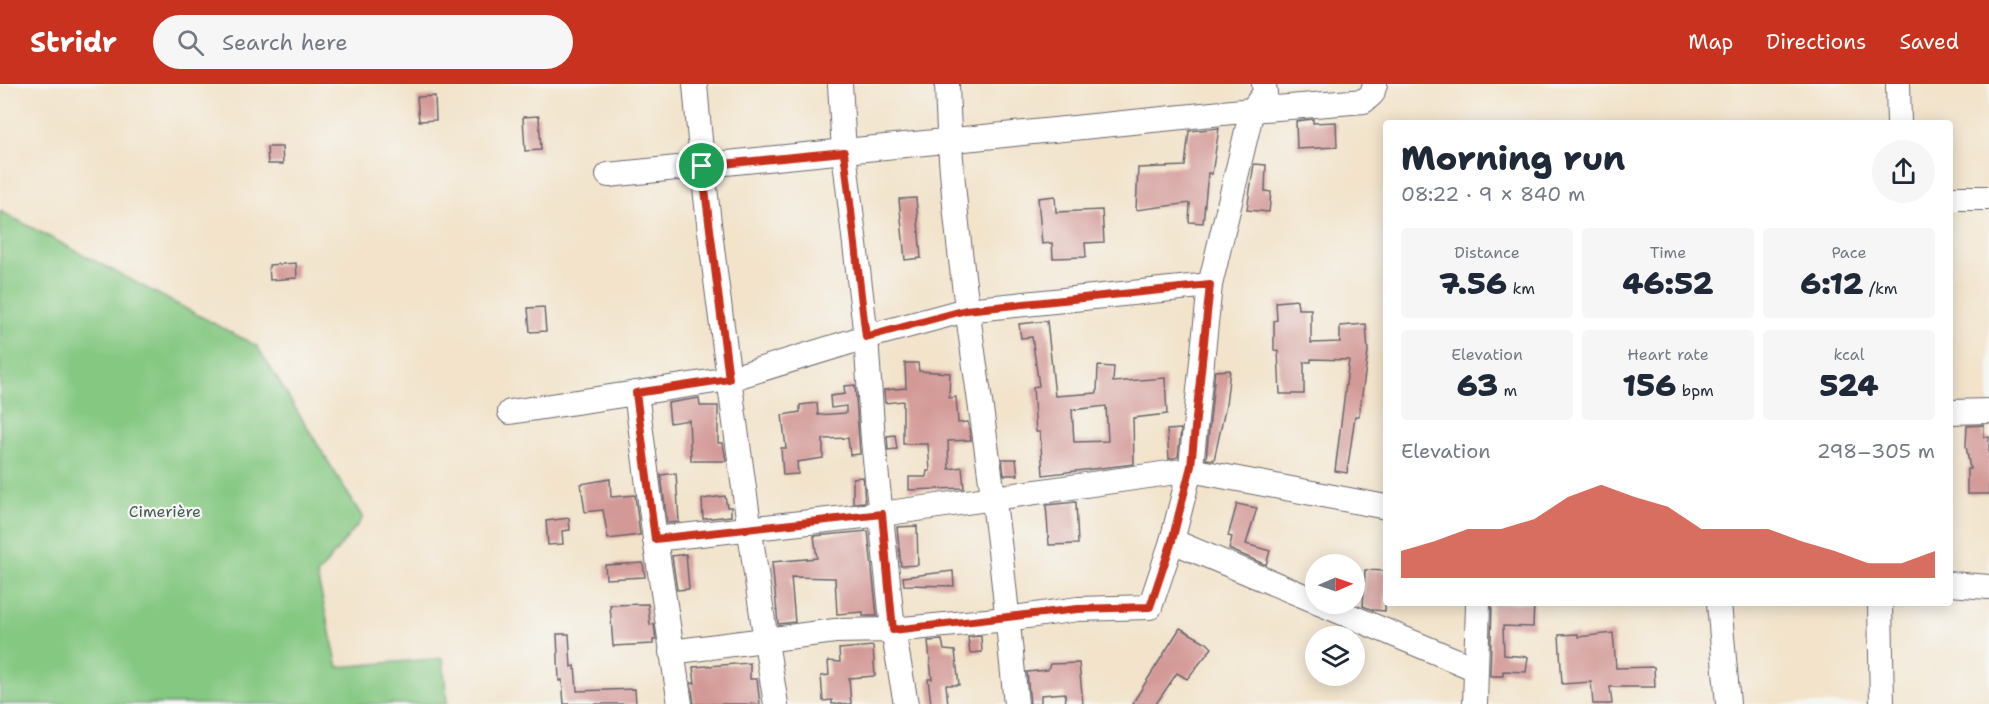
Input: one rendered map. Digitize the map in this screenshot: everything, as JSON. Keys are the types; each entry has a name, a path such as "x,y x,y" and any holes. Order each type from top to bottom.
{"street":[{"path":"695,84 702,166 729,379 776,704"},
{"path":"840,84 844,152 866,337 873,440 893,630 906,704"},
{"path":"947,84 949,140 966,310 993,497 1016,704"},
{"path":"671,652 835,631 893,630 1078,609 1150,607 1172,541 1190,470 1210,285 1252,110 1265,93 1264,84"},
{"path":"608,175 1252,110 1364,101 1372,94 1375,84"},
{"path":"1898,84 1899,120"},
{"path":"1953,198 1989,198"},
{"path":"510,412 729,379 866,337 966,310 1210,285"},
{"path":"636,393 680,704"},
{"path":"1953,412 1989,411"},
{"path":"655,539 882,514 1190,470 1383,506"},
{"path":"1172,541 1305,597"},
{"path":"1953,584 1989,587"},
{"path":"1475,704 1478,606"},
{"path":"1719,606 1728,704"},
{"path":"1880,606 1882,704"},
{"path":"1345,614 1476,669"}],"green space":[{"name":"Cimerière","path":"0,211 257,346 363,518 317,575 338,667 443,658 447,704 0,704"}],"building":[{"path":"435,96 436,120 419,121 417,97"},
{"path":"539,116 541,150 525,151 523,117"},
{"path":"1313,119 1313,123 1336,122 1337,147 1297,149 1296,121"},
{"path":"1219,128 1212,174 1208,173 1203,223 1189,222 1190,203 1136,210 1138,168 1185,166 1189,131"},
{"path":"267,147 282,147 283,164 268,164"},
{"path":"1254,164 1266,165 1265,191 1271,192 1269,212 1247,210"},
{"path":"1055,196 1056,212 1102,210 1104,242 1085,243 1086,257 1053,258 1052,243 1042,244 1038,198"},
{"path":"916,198 921,258 905,260 899,199"},
{"path":"296,263 297,278 270,280 269,265"},
{"path":"1297,300 1298,309 1311,309 1311,343 1340,342 1340,326 1366,324 1368,352 1359,416 1355,416 1347,473 1335,471 1349,360 1311,359 1311,362 1304,362 1304,394 1280,394 1278,351 1274,350 1276,302"},
{"path":"544,307 546,331 530,332 528,308"},
{"path":"1047,321 1055,396 1097,393 1098,366 1114,367 1113,382 1165,378 1167,414 1133,418 1134,464 1043,475 1040,432 1036,432 1033,387 1039,386 1032,337 1021,338 1019,324","holes":["1106,406 1108,441 1074,442 1072,410"]},
{"path":"905,363 918,363 919,371 950,373 949,398 956,397 958,423 968,422 971,440 948,441 949,469 962,467 964,488 909,490 909,477 926,477 927,471 930,471 928,444 903,444 903,401 885,403 884,390 906,388"},
{"path":"1230,370 1226,405 1214,460 1206,459 1215,371"},
{"path":"855,385 860,454 850,455 848,438 823,439 823,458 797,462 798,474 783,475 781,448 786,448 782,415 800,412 800,405 817,403 818,415 846,413 846,406 831,408 830,396 845,394 844,386"},
{"path":"699,398 700,406 718,406 718,443 723,443 726,461 691,461 689,420 670,423 668,403"},
{"path":"1984,425 1984,437 1989,437 1989,494 1967,494 1967,469 1970,469 1966,446 1967,426"},
{"path":"1181,429 1178,457 1169,459 1167,430"},
{"path":"895,435 897,449 888,450 887,436"},
{"path":"1002,459 1016,459 1018,475 1004,475"},
{"path":"676,473 679,522 667,523 661,475"},
{"path":"863,477 865,502 853,503 853,478"},
{"path":"610,479 611,497 635,495 640,535 608,539 603,510 585,512 581,484"},
{"path":"725,496 727,507 731,507 731,516 703,519 702,499"},
{"path":"1076,502 1078,544 1049,545 1046,505"},
{"path":"1237,504 1257,508 1246,544 1270,551 1266,565 1229,549 1232,537 1228,536"},
{"path":"569,518 570,530 562,531 563,544 548,545 546,521"},
{"path":"917,526 918,565 901,566 897,527"},
{"path":"868,531 877,616 863,616 863,612 837,614 835,578 791,577 795,622 778,624 772,562 817,558 814,536"},
{"path":"686,554 689,589 677,590 672,556"},
{"path":"643,563 645,577 606,579 605,565"},
{"path":"1365,570 1383,571 1385,611 1365,607"},
{"path":"953,571 954,586 904,585 903,577"},
{"path":"648,604 650,625 654,624 656,640 653,640 653,644 613,646 610,605"},
{"path":"1492,606 1534,606 1533,627 1503,626 1504,655 1528,657 1526,672 1503,671 1503,676 1490,676"},
{"path":"1180,628 1212,648 1187,679 1177,673 1156,704 1132,704"},
{"path":"1613,633 1616,668 1654,667 1655,687 1610,687 1612,704 1593,704 1591,682 1562,684 1559,635 1578,634 1578,637"},
{"path":"557,634 569,634 571,667 575,666 577,691 635,689 636,704 564,704 562,680 559,681"},
{"path":"981,636 982,652 970,653 968,637"},
{"path":"942,640 944,650 955,651 959,685 946,685 948,704 931,704 928,679 932,679 928,641"},
{"path":"873,646 875,676 849,678 851,704 832,704 832,700 823,701 821,676 829,675 828,661 840,662 839,649"},
{"path":"750,663 750,679 757,679 760,704 694,704 691,683 695,683 693,667"},
{"path":"1079,663 1083,704 1066,704 1065,693 1041,695 1041,704 1030,704 1027,672 1048,670 1050,664"}],"route":[{"path":"844,152 866,337 966,310 1210,285 1191,466 1172,541 1150,607 1078,609 893,630 882,514 655,539 636,393 729,379 702,166 844,152"}]}
